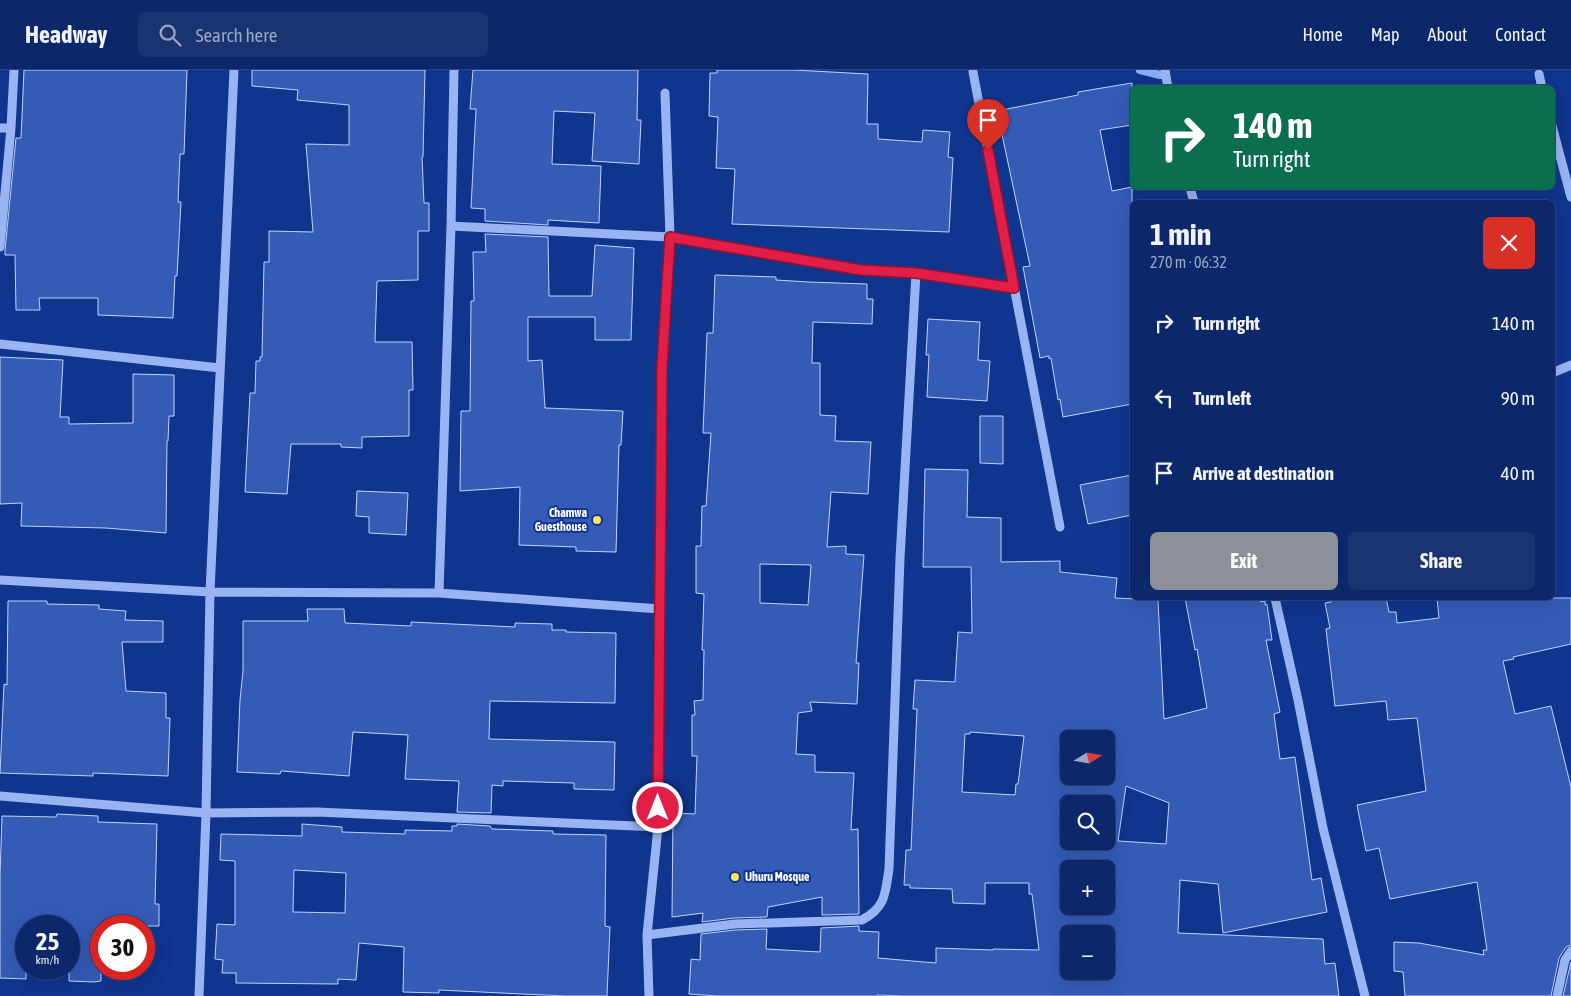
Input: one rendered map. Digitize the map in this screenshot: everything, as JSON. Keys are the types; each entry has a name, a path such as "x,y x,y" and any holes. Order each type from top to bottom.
{"street":[{"path":"0,247 11,128 14,70"},
{"path":"199,996 206,813 210,592 234,70"},
{"path":"438,593 451,226 454,70"},
{"path":"1165,70 1168,85"},
{"path":"973,72 1060,527"},
{"path":"1539,74 1541,85"},
{"path":"650,996 647,935 658,827 662,366 670,237 665,93"},
{"path":"0,128 11,128"},
{"path":"1555,137 1571,197"},
{"path":"451,226 670,237 861,270 916,273 1014,288"},
{"path":"647,935 735,924 862,920 873,914 880,907 885,895 889,869 900,558 916,273"},
{"path":"0,344 220,368"},
{"path":"1555,372 1571,364"},
{"path":"0,580 210,592 438,593 660,609"},
{"path":"1274,600 1298,700 1323,828 1365,996"},
{"path":"0,796 206,813 317,812 658,827"},
{"path":"1557,996 1565,960 1571,951"}],"building":[{"path":"24,70 187,70 184,154 180,154 178,202 181,202 173,318 98,315 98,298 39,298 40,310 16,310 15,255 5,255 5,250 16,138 21,138"},
{"path":"252,70 425,70 422,157 424,203 429,203 429,231 418,231 418,280 377,281 375,342 412,342 413,390 409,390 409,436 362,437 362,448 341,447 341,444 291,444 287,494 245,492 250,393 255,393 256,361 260,361 260,357 262,357 264,262 269,262 269,231 313,232 306,144 349,145 349,105 297,100 298,90 252,86"},
{"path":"473,70 638,70 637,120 641,120 639,164 592,161 595,113 554,111 552,164 601,166 599,223 548,220 548,225 485,221 485,209 471,208 476,109 470,109"},
{"path":"717,70 794,70 868,74 867,124 878,124 878,139 922,142 923,130 950,132 948,157 953,158 949,232 732,224 735,169 716,168 718,117 709,116 710,73 717,73"},
{"path":"1132,83 1130,85 1130,125 1100,130 1112,191 1130,187 1130,190 1132,190 1132,200 1130,200 1130,404 1063,417 1060,399 1058,400 1051,358 1049,359 1049,356 1040,358 1023,267 1030,266 997,111 1078,95 1078,92"},
{"path":"485,234 548,237 549,296 592,296 595,245 634,248 631,340 595,340 595,317 528,317 528,361 542,360 545,408 623,411 621,445 619,445 616,552 576,551 576,547 519,545 520,487 460,491 461,411 470,411 471,301 474,301 473,252 486,252"},
{"path":"715,275 776,277 776,280 867,284 867,299 873,299 872,324 813,322 812,363 820,363 820,415 836,416 835,441 871,442 868,494 831,492 827,547 846,546 846,554 864,555 856,663 859,663 857,704 810,702 812,711 798,713 796,754 815,755 815,772 854,773 851,830 858,829 859,914 822,915 822,897 768,907 767,917 734,918 702,922 703,913 672,917 673,813 695,814 697,756 692,756 692,715 695,715 694,701 703,700 704,650 702,650 704,594 696,593 696,546 701,546 702,506 706,506 711,433 703,433 707,333 713,333","holes":["760,564 811,565 808,605 760,603"]},
{"path":"928,319 980,322 978,360 990,361 987,401 927,397 929,355 926,355"},
{"path":"0,357 63,360 60,417 69,417 69,424 133,423 133,374 174,375 174,416 169,416 167,441 166,533 106,528 21,526 22,503 0,504"},
{"path":"980,416 1003,416 1003,464 980,463"},
{"path":"925,469 968,470 967,517 1001,518 1001,562 1060,561 1060,572 1117,578 1115,598 1158,600 1164,719 1207,708 1197,649 1195,650 1185,600 1265,601 1272,640 1266,640 1280,712 1274,714 1280,759 1295,757 1312,880 1321,878 1327,912 1223,933 1218,884 1180,880 1178,933 1323,939 1325,964 1335,963 1339,996 717,996 689,994 691,959 700,960 701,934 767,929 766,949 820,952 821,928 859,926 859,931 879,932 878,958 936,963 936,948 1039,950 1032,894 1029,894 1029,883 985,883 985,904 953,903 952,889 910,888 910,885 904,885 906,850 911,850 917,709 913,709 915,680 955,682 958,632 972,633 971,567 923,567","holes":["970,732 1024,736 1015,795 962,792 965,734 970,734","1126,786 1169,803 1166,844 1118,841"]},
{"path":"1130,475 1130,515 1088,524 1080,485"},
{"path":"357,491 408,493 406,535 369,533 369,517 356,516"},
{"path":"1555,598 1571,598 1571,644 1503,661 1515,714 1551,706 1571,787 1571,945 1566,947 1559,958 1551,996 1405,996 1403,972 1394,971 1394,942 1419,943 1484,955 1483,950 1487,950 1477,882 1390,899 1379,848 1366,851 1357,805 1426,791 1417,718 1388,720 1386,701 1335,706 1326,629 1330,628 1325,603 1331,602 1331,600 1386,600 1389,612 1396,612 1397,623 1439,618 1437,600 1555,600"},
{"path":"8,601 47,601 47,604 99,605 99,609 126,611 125,620 163,621 163,642 122,642 126,691 166,693 166,718 170,718 168,776 93,773 93,776 0,773 4,684 7,685"},
{"path":"307,609 344,609 345,623 411,626 411,622 515,627 515,623 552,624 552,630 566,630 566,632 616,633 615,703 490,701 489,739 615,742 614,790 574,789 574,783 503,781 503,786 492,785 491,813 457,812 459,781 405,779 408,735 353,732 349,776 281,771 280,774 237,772 243,671 243,621 308,621"},
{"path":"57,814 98,816 98,822 157,824 155,904 159,904 159,926 155,926 155,915 90,915 90,980 101,981 69,981 80,980 80,915 15,915 15,979 0,978 2,816 56,817"},
{"path":"302,824 342,827 342,832 405,834 405,830 452,831 452,826 457,826 457,824 490,826 492,829 553,831 553,834 606,835 605,926 610,927 607,996 564,996 439,990 439,993 403,992 404,947 359,943 356,980 338,979 338,984 236,983 236,973 222,973 223,960 215,959 217,924 235,925 235,861 220,860 221,834 302,836","holes":["294,870 346,873 345,913 293,912"]},
{"path":"1571,962 1571,996 1563,996"}],"waterway":[{"path":"1140,70 1160,75"}],"place":[{"name":"Chamwa Guesthouse","path":"597,520"},
{"name":"Uhuru Mosque","path":"735,877"}],"route":[{"path":"658,808 662,366 670,237 861,270 916,273 1014,288 988,150"}]}
